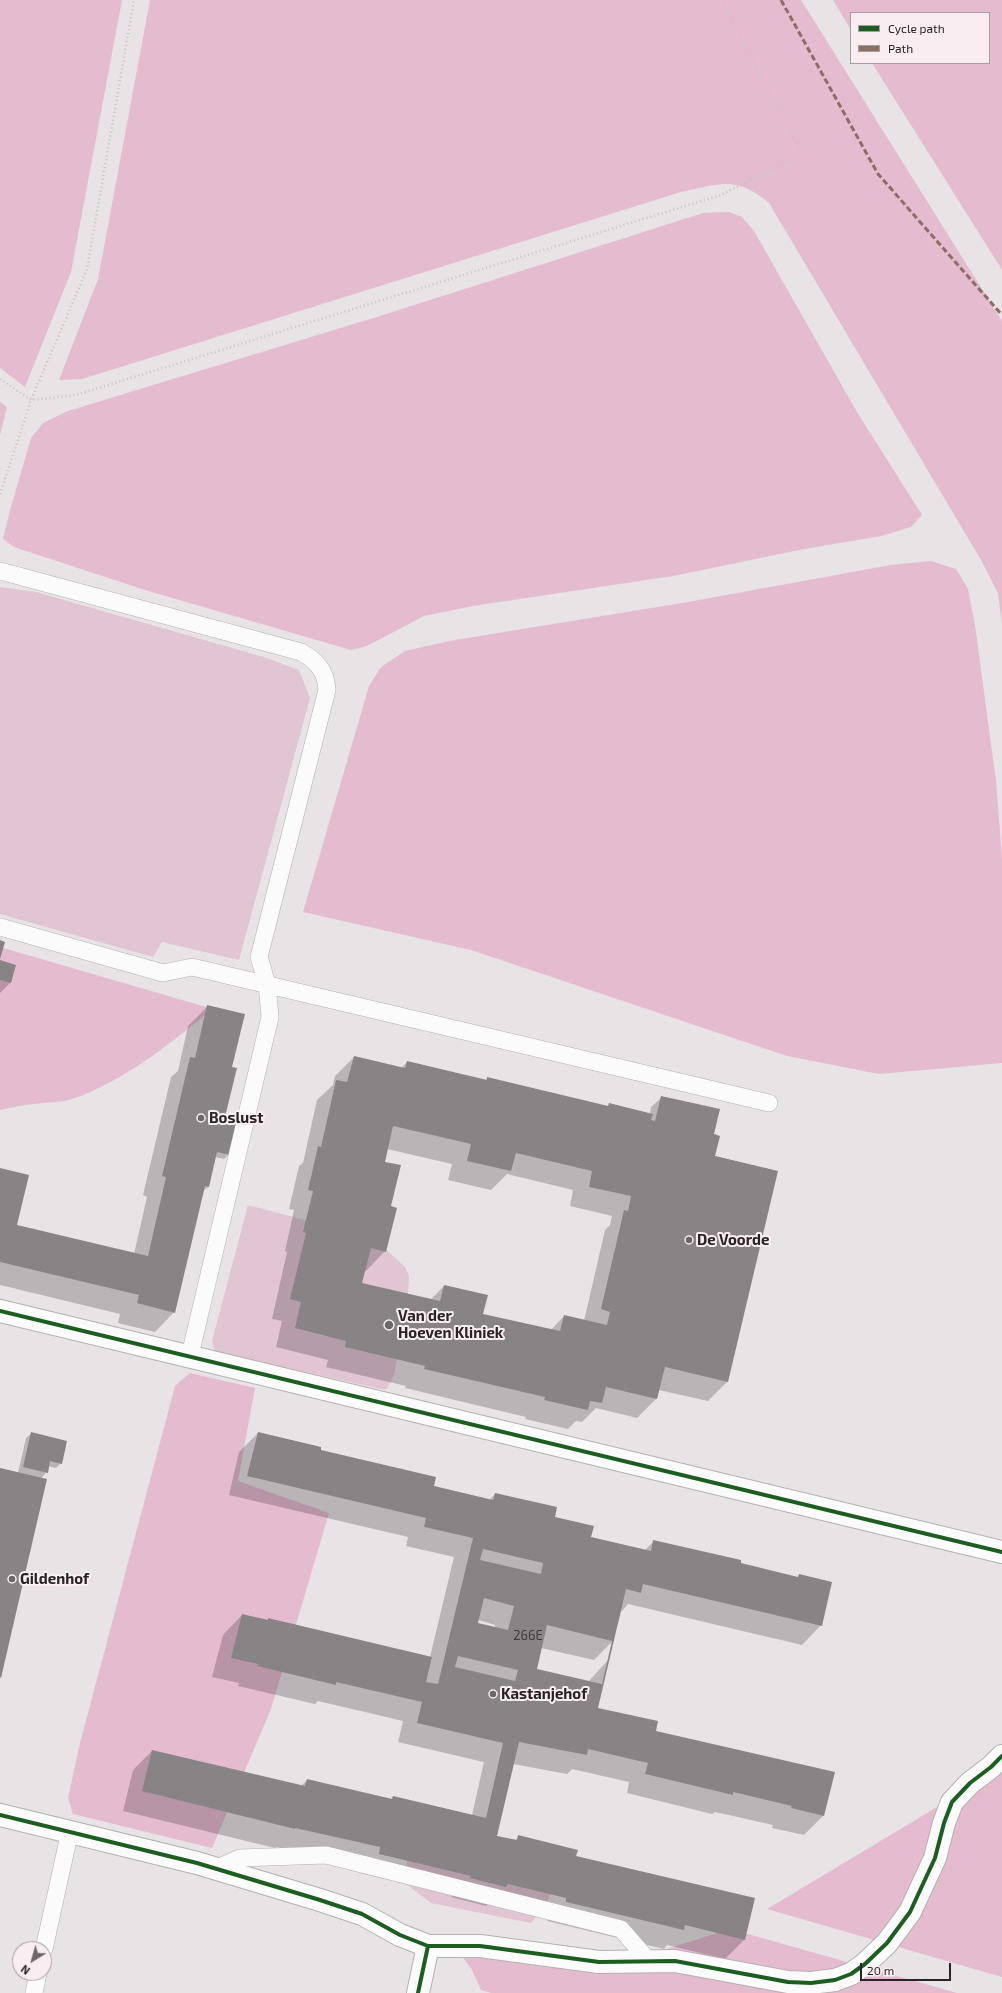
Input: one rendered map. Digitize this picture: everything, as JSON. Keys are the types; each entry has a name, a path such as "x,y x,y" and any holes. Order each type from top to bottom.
{"street":[{"path":"0,1311 190,1355 1002,1552"},
{"path":"0,1815 70,1831 215,1869 362,1914 400,1935 428,1946 480,1946 599,1962 648,1960 675,1961 788,1982 811,1983 836,1980 851,1974 886,1943 910,1912 935,1858 944,1823 952,1802 970,1783 991,1767 1002,1756"},
{"path":"418,1993 428,1946"}],"lane":[{"path":"0,571 301,652 314,659 326,678 327,690 259,956 267,984 270,1017 190,1355"},
{"path":"0,927 163,973 192,967 770,1103"},
{"path":"46,1941 70,1831"},
{"path":"215,1869 240,1858 326,1855 621,1929 648,1960"},
{"path":"34,1993 36,1981"}],"path":[{"path":"0,494 30,400 87,269 134,0"},
{"path":"0,379 30,400 76,395 721,195 802,154 722,0"}],"shaded area":[{"path":"0,0 122,0 71,272 25,387 0,368"},
{"path":"150,0 801,0 1002,321 1002,624 998,593 981,560 769,203 747,188 737,185 727,184 706,186 681,192 82,379 59,380 98,279"},
{"path":"833,0 1002,0 1002,270 873,64 990,64 990,12 850,12 850,28"},
{"path":"729,212 742,217 754,231 857,412 922,515 911,527 881,536 804,549 673,576 473,606 424,616 367,646 351,650 145,590 14,547 3,539 31,438 43,423 68,411 380,316 703,213"},
{"path":"0,402 7,407 0,435"},
{"path":"931,561 956,569 968,589 975,625 996,781 1002,859 1002,1063 879,1074 787,1056 471,950 303,912 369,686 381,667 405,651 449,641 688,602 891,565"},
{"path":"0,587 36,592 267,658 299,670 310,698 239,960 162,942 153,957 0,914"},
{"path":"0,947 213,1009 163,1048 128,1072 110,1082 72,1099 58,1102 29,1104 0,1110"},
{"path":"248,1205 362,1235 380,1244 405,1267 409,1276 408,1293 394,1375 386,1390 215,1352 212,1341"},
{"path":"190,1373 255,1388 238,1481 329,1513 271,1709 212,1848 73,1814 68,1798 79,1747 175,1386"},
{"path":"1002,1768 1002,1977 767,1909"},
{"path":"407,1860 552,1883 550,1895 546,1905 531,1923 431,1903 406,1884"},
{"path":"730,1929 957,1993 491,1993 481,1990 472,1970 452,1943 552,1955 651,1954"}],"building":[{"path":"0,940 5,942 0,959"},
{"path":"0,960 16,965 11,983 0,980"},
{"name":"Boslust","path":"207,1005 245,1014 232,1067 237,1068 224,1121 238,1124 230,1155 217,1152 209,1187 205,1186 175,1313 137,1303 139,1295 0,1262 0,1168 29,1175 17,1225 148,1256 166,1177 162,1176 190,1057 195,1058"},
{"name":"De Voorde","path":"354,1056 405,1068 407,1061 487,1080 487,1077 608,1106 609,1103 653,1114 651,1120 655,1121 661,1096 720,1109 714,1134 720,1136 715,1156 778,1171 728,1382 665,1367 657,1399 606,1387 602,1403 590,1401 588,1410 544,1400 545,1397 424,1369 425,1366 345,1347 346,1341 295,1328 301,1302 290,1299 306,1233 303,1232 313,1191 308,1190 318,1146 321,1147 336,1080 347,1082","holes":["393,1126 471,1144 467,1161 511,1171 516,1153 592,1171 589,1187 631,1196 628,1211 624,1210 601,1309 610,1312 607,1325 564,1315 560,1331 483,1314 488,1295 444,1285 440,1301 362,1283 371,1248 386,1252 397,1208 391,1206 401,1165 385,1162"]},
{"path":"31,1432 67,1441 62,1464 50,1461 48,1473 23,1467"},
{"name":"Kastanjehof","path":"258,1432 321,1447 321,1450 436,1477 434,1486 493,1500 495,1493 557,1507 555,1517 594,1526 591,1537 651,1551 653,1540 741,1560 741,1563 798,1577 799,1574 832,1582 822,1626 643,1584 641,1593 626,1589 598,1708 658,1721 656,1731 835,1772 824,1816 791,1808 792,1806 733,1792 733,1795 645,1774 648,1763 588,1749 587,1755 519,1742 497,1836 517,1840 518,1835 578,1850 576,1856 755,1898 745,1940 685,1925 684,1930 566,1902 566,1898 508,1884 506,1887 470,1878 471,1876 379,1854 380,1847 295,1829 142,1791 152,1750 305,1786 307,1779 392,1799 393,1796 486,1818 503,1743 417,1723 422,1702 336,1682 336,1685 257,1666 258,1664 231,1658 242,1614 268,1620 268,1618 432,1657 426,1682 438,1684 473,1538 424,1527 426,1518 247,1476","holes":["483,1549 543,1563 541,1574 480,1560","484,1598 514,1606 508,1630 478,1623","547,1625 612,1641 602,1684 537,1669","458,1656 518,1670 515,1681 455,1667"]},
{"name":"Gildenhof","path":"0,1468 47,1479 1,1678 0,1677"}],"marked path":[{"path":"781,0 878,174 1002,315"}],"cycle path":[{"path":"0,1311 1002,1552"},
{"path":"428,1946 480,1946 599,1962 675,1961 788,1982 811,1983 835,1980 851,1974 865,1964 887,1943 910,1912 935,1858 944,1823 952,1802 970,1783 991,1767 1002,1756"},
{"path":"0,1815 197,1863 362,1914 400,1935 428,1946 418,1993"}],"place":[{"name":"Boslust","path":"201,1118"},
{"name":"De Voorde","path":"689,1240"},
{"name":"Van der Hoeven Kliniek","path":"389,1325"},
{"name":"Gildenhof","path":"12,1579"},
{"name":"Kastanjehof","path":"493,1694"}]}
